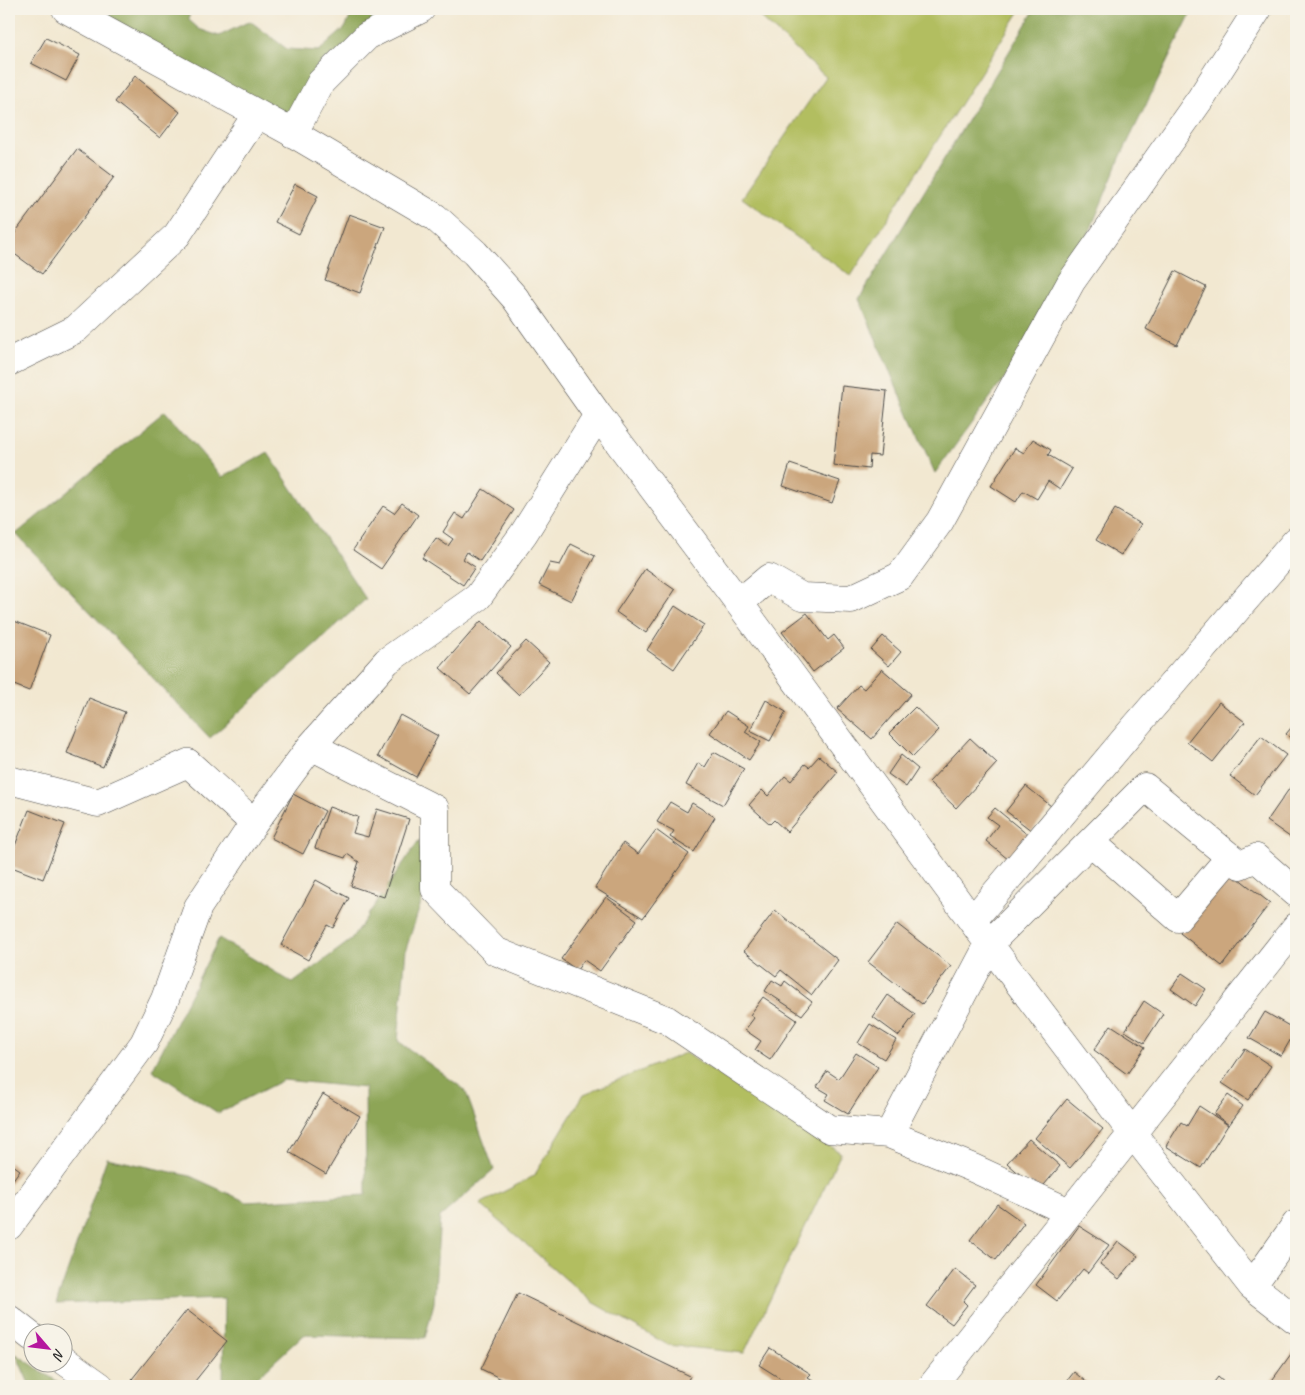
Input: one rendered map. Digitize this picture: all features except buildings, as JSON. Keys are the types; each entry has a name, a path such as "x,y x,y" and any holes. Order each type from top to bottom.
{"street":[{"path":"66,9 293,134 435,217 475,253 515,298 598,415 739,603 989,944 1133,1134 1252,1286 1296,1320"},
{"path":"293,134 321,82 367,36 421,9"},
{"path":"739,603 769,578 802,597 851,599 900,576 940,521 1071,282 1201,98 1258,9"},
{"path":"9,362 76,329 177,234 257,114"},
{"path":"9,1226 144,1043 166,999 198,907 254,823 311,746 387,660 478,597 524,533 598,415"},
{"path":"973,920 1142,719 1296,541"},
{"path":"311,746 435,809 435,889 495,951 667,1020 829,1129 889,1134 973,1168 1069,1212"},
{"path":"9,780 98,803 188,763 254,823"},
{"path":"889,1134 989,944 1145,787 1240,865 1256,858 1296,893"},
{"path":"1091,842 1178,918 1230,857"},
{"path":"932,1386 1296,927"},
{"path":"1252,1286 1296,1224"},
{"path":"9,1319 22,1329"},
{"path":"72,1366 100,1386"}],"green space":[{"path":"69,9 189,9 189,20 199,29 219,36 250,21 287,49 319,51 345,28 354,9 417,9 367,36 289,131"},
{"path":"751,9 1021,9 851,276 742,198 826,77"},
{"path":"1035,9 1193,9 1120,158 1061,301 935,473 859,299"},
{"path":"165,411 222,477 268,453 366,599 210,738 16,534"},
{"path":"419,840 423,897 406,949 398,1041 465,1090 494,1170 440,1217 434,1303 425,1338 303,1335 248,1386 223,1386 224,1298 56,1304 107,1158 190,1176 247,1202 366,1195 365,1088 283,1080 218,1113 152,1070 219,938 293,983 351,940"},
{"path":"685,1053 841,1153 744,1353 668,1345 592,1302 480,1204 534,1176 584,1094"},
{"path":"16,1354 22,1358 22,1368"},
{"path":"24,1372 43,1372 64,1386 30,1386"}]}
